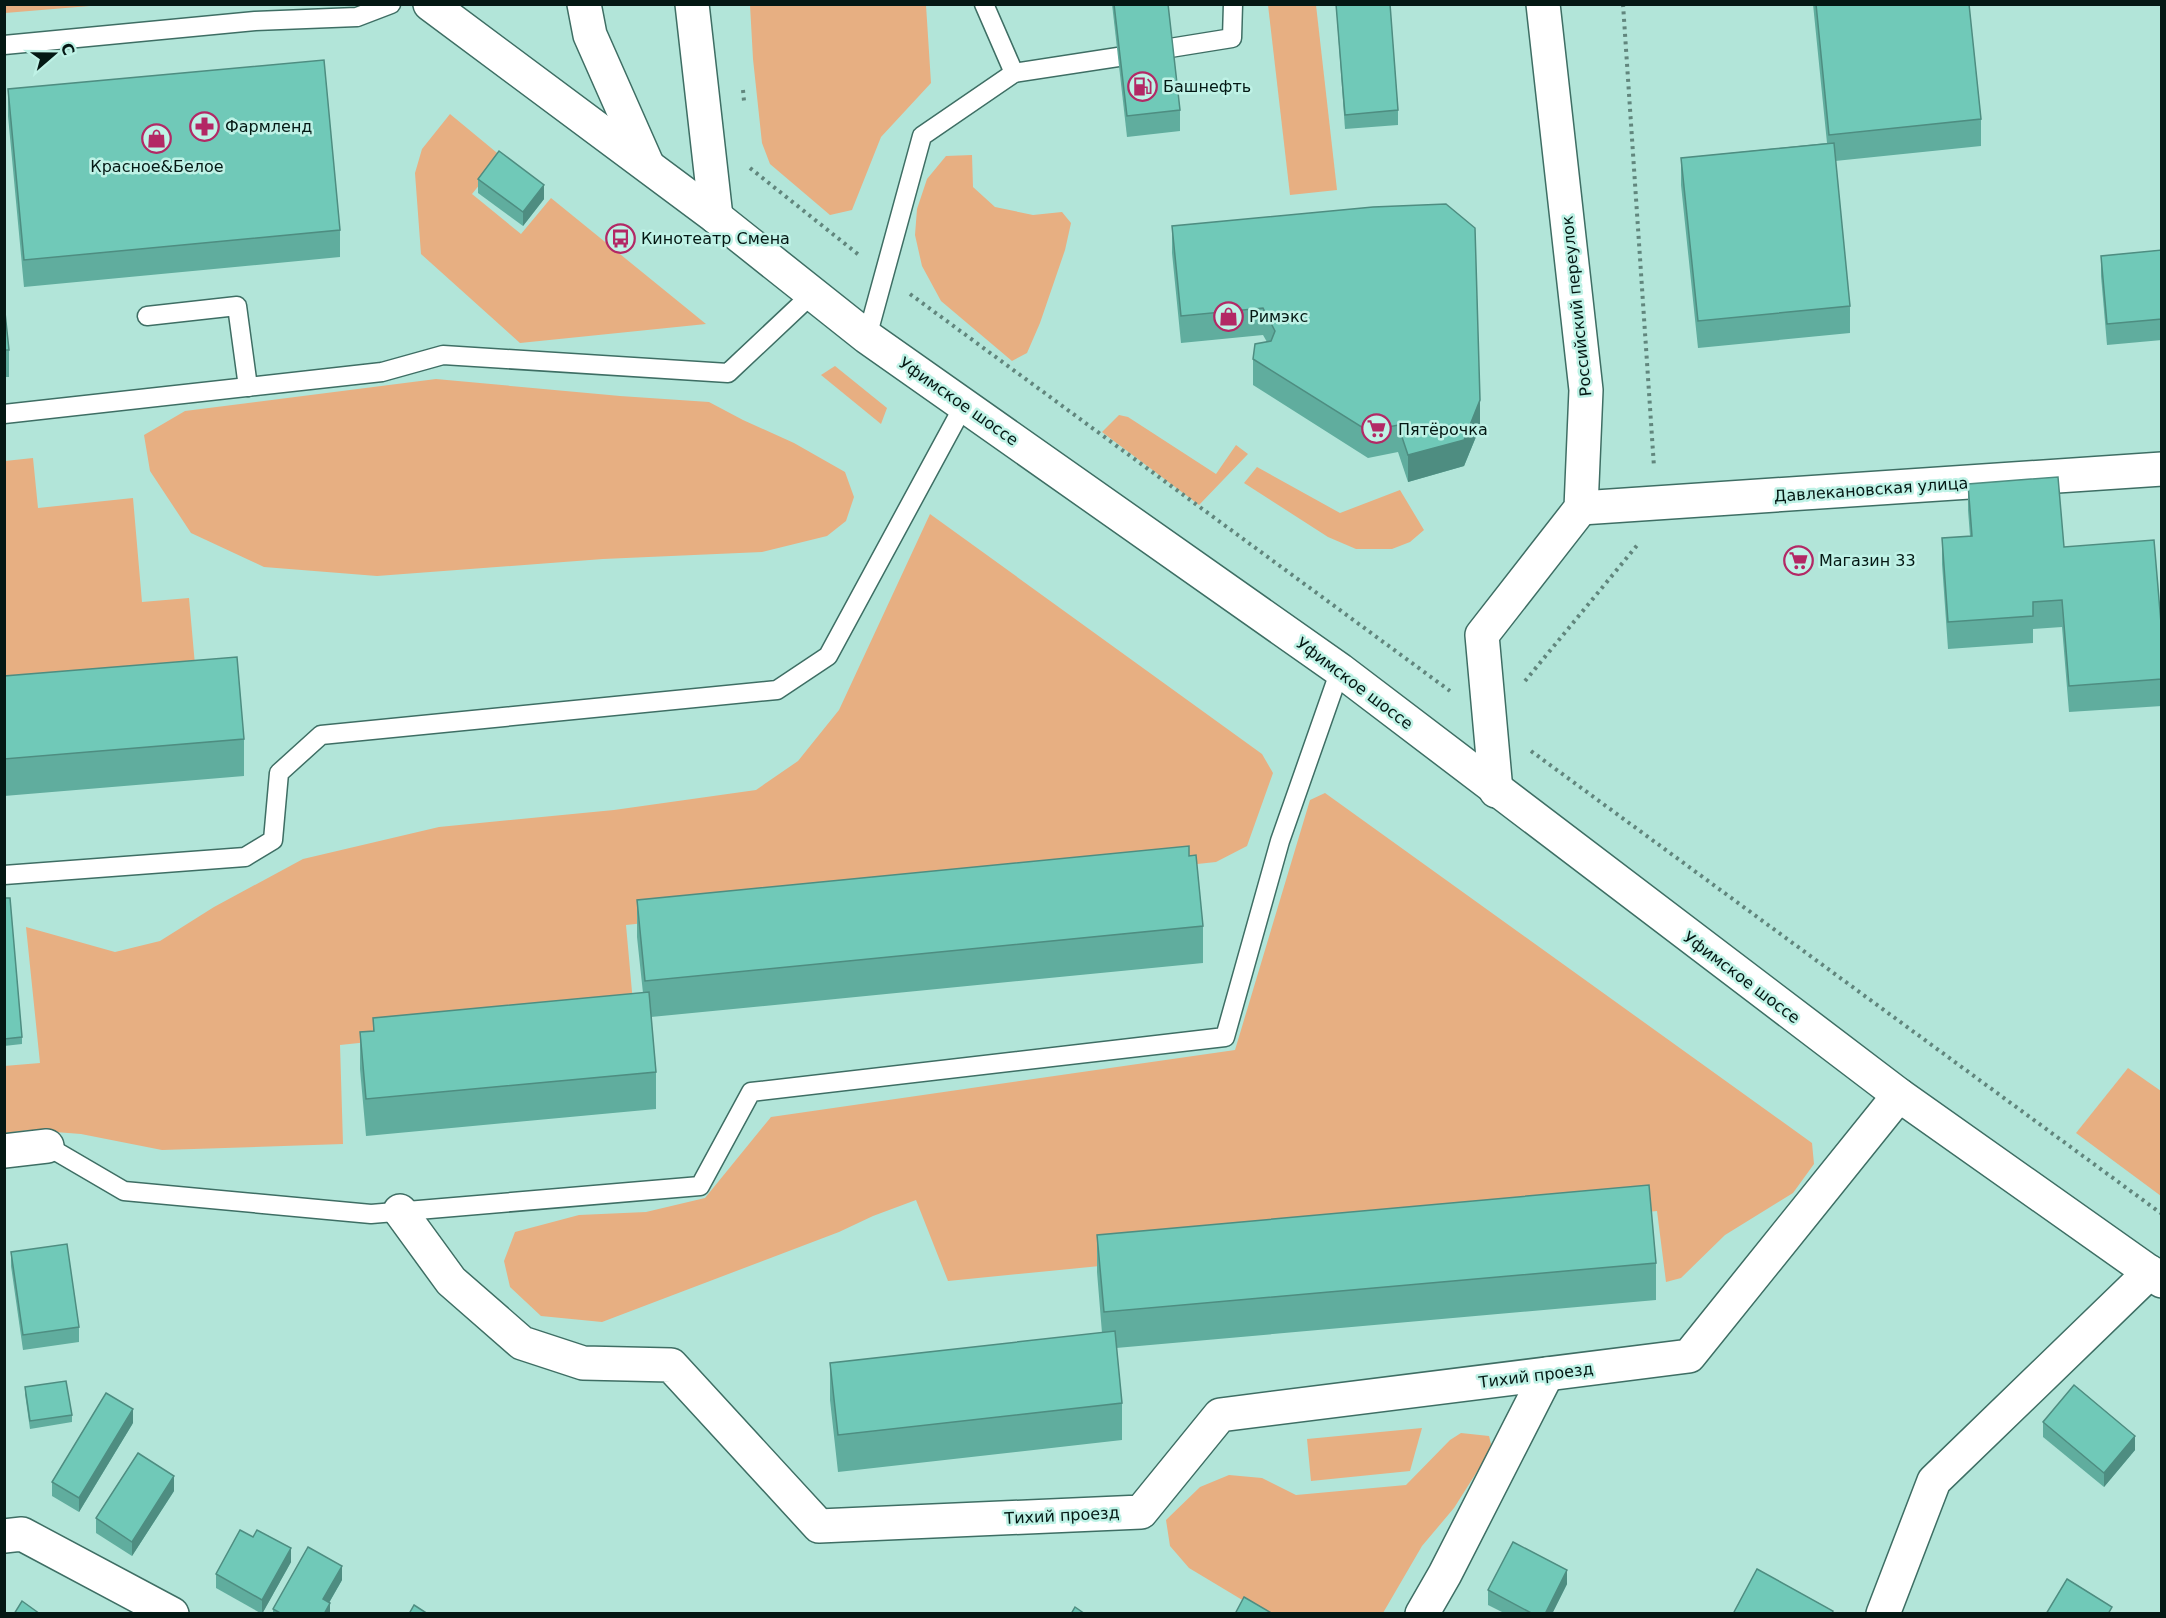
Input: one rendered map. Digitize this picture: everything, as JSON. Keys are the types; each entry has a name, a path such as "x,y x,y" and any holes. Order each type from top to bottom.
{"street":[{"name":"Уфимское шоссе","path":"430,4 648,165 867,337 1340,670 1496,791 1899,1095 2156,1277"},
{"path":"584,4 590,35 648,165"},
{"path":"692,4 716,217"},
{"name":"Российский переулок","path":"1543,4 1587,390 1581,508"},
{"name":"Давлекановская улица","path":"1581,508 2162,469"},
{"path":"1496,791 1482,634 1581,508"},
{"name":"Тихий проезд","path":"400,1211 451,1281 522,1343 583,1363 671,1365 819,1526 1141,1512 1220,1415 1689,1356 1899,1095"},
{"path":"4,1152 47,1146"},
{"path":"1883,1614 1934,1481 2156,1277"},
{"path":"1422,1614 1445,1574 1547,1374"},
{"path":"4,1536 21,1534 172,1614"}],"lane":[{"path":"4,45 255,21 357,17 391,4"},
{"path":"984,4 1014,73"},
{"path":"1170,48 1232,38 1233,4"},
{"path":"867,337 922,136 1014,73 1118,57"},
{"path":"4,414 382,372 443,355 728,373 812,294"},
{"path":"147,316 237,306 248,387"},
{"path":"4,875 245,857 273,840 279,773 321,735 777,690 828,656 964,405"},
{"path":"47,1146 124,1191 371,1214 700,1186 752,1092 1225,1037 1280,841 1340,670"}],"path":[{"path":"1526,681 1645,536 1656,503 1623,4"},
{"path":"743,90 744,101"},
{"path":"749,158 750,170 949,325 2162,1214"}],"shaded area":[{"path":"5,4 102,4 102,5 5,13"},
{"path":"750,5 926,5 931,83 881,137 852,210 830,215 770,164 762,143"},
{"path":"1268,5 1316,5 1337,190 1290,195"},
{"path":"450,114 502,157 472,194 521,234 551,198 706,324 520,343 421,254 415,173 422,149"},
{"path":"972,155 973,187 995,207 1033,215 1062,212 1071,223 1065,250 1040,323 1027,353 1012,361 941,301 922,266 915,235 917,209 927,179 946,156"},
{"path":"835,366 887,408 881,424 821,375"},
{"path":"436,379 709,402 794,443 845,472 854,497 846,521 827,536 762,552 603,559 377,576 264,567 191,533 150,471 144,435 185,411"},
{"path":"1119,415 1128,417 1216,474 1236,445 1248,454 1199,505 1102,432"},
{"path":"33,458 38,508 133,498 142,602 189,598 195,665 5,683 5,461"},
{"path":"1257,467 1340,513 1400,490 1424,530 1410,542 1392,549 1356,549 1328,537 1244,483"},
{"path":"930,514 1262,754 1273,773 1247,846 1216,862 626,925 634,1014 340,1045 343,1144 162,1150 81,1134 29,1130 5,1133 4,1066 40,1063 26,927 115,952 160,941 214,907 303,859 439,827 614,810 756,790 798,761 839,710"},
{"path":"1325,793 1812,1143 1814,1164 1793,1193 1725,1235 1681,1278 1666,1282 1657,1211 948,1281 916,1200 839,1232 602,1322 541,1316 510,1287 504,1261 515,1232 579,1215 646,1212 705,1198 771,1117 1235,1050 1310,800"},
{"path":"2128,1068 2161,1091 2161,1196 2076,1133"},
{"path":"1422,1428 1410,1471 1311,1481 1307,1439"},
{"path":"1461,1433 1489,1436 1492,1448 1454,1508 1422,1546 1383,1613 1264,1613 1189,1568 1170,1546 1166,1520 1200,1487 1229,1475 1262,1478 1296,1495 1406,1485 1450,1440"}],"building":[{"path":"1114,4 1168,4 1180,110 1127,116"},
{"path":"1336,4 1390,4 1398,110 1345,115"},
{"path":"1816,4 1969,4 1981,119 1829,135"},
{"path":"324,60 340,230 24,260 8,89"},
{"path":"1834,143 1850,306 1698,321 1681,158"},
{"path":"499,151 544,185 523,212 478,179"},
{"path":"1446,204 1475,228 1480,400 1464,440 1408,455 1398,425 1368,431 1253,359 1255,344 1271,341 1275,331 1263,308 1181,316 1172,226 1373,207"},
{"path":"2162,250 2162,319 2107,324 2101,256"},
{"path":"4,303 9,350 4,350"},
{"path":"2058,477 2064,547 2154,540 2162,635 2162,679 2069,686 2062,600 2033,602 2033,616 1948,622 1942,538 1972,536 1968,484"},
{"path":"237,657 244,739 4,759 4,676"},
{"path":"1189,846 1189,856 1196,855 1203,926 645,981 637,900"},
{"path":"4,898 10,898 22,1037 4,1039"},
{"path":"649,992 656,1072 366,1099 360,1032 374,1031 373,1018"},
{"path":"1649,1185 1656,1263 1104,1312 1097,1235"},
{"path":"67,1244 79,1327 23,1335 11,1252"},
{"path":"1115,1331 1122,1403 838,1435 830,1363"},
{"path":"66,1381 72,1415 30,1421 25,1387"},
{"path":"2074,1385 2135,1436 2104,1473 2043,1422"},
{"path":"106,1393 133,1409 79,1498 52,1482"},
{"path":"138,1453 174,1476 132,1542 96,1518"},
{"path":"240,1530 253,1537 257,1530 291,1548 262,1600 216,1574"},
{"path":"1513,1542 1567,1570 1545,1614 1533,1614 1488,1590"},
{"path":"308,1547 342,1566 323,1599 330,1603 324,1614 282,1614 273,1609"},
{"path":"1757,1569 1833,1611 1832,1614 1733,1614"},
{"path":"2067,1579 2112,1607 2108,1614 2046,1614"},
{"path":"1244,1597 1273,1614 1235,1614"},
{"path":"22,1601 40,1614 14,1614"},
{"path":"414,1605 428,1614 409,1614"},
{"path":"1075,1607 1085,1614 1071,1614"}],"place":[{"name":"Башнефть","path":"1142,86"},
{"name":"Фармленд","path":"204,126"},
{"name":"Красное&Белое","path":"157,138"},
{"name":"Кинотеатр Смена","path":"620,238"},
{"name":"Римэкс","path":"1228,316"},
{"name":"Пятёрочка","path":"1377,429"},
{"name":"Магазин 33","path":"1798,560"}]}
